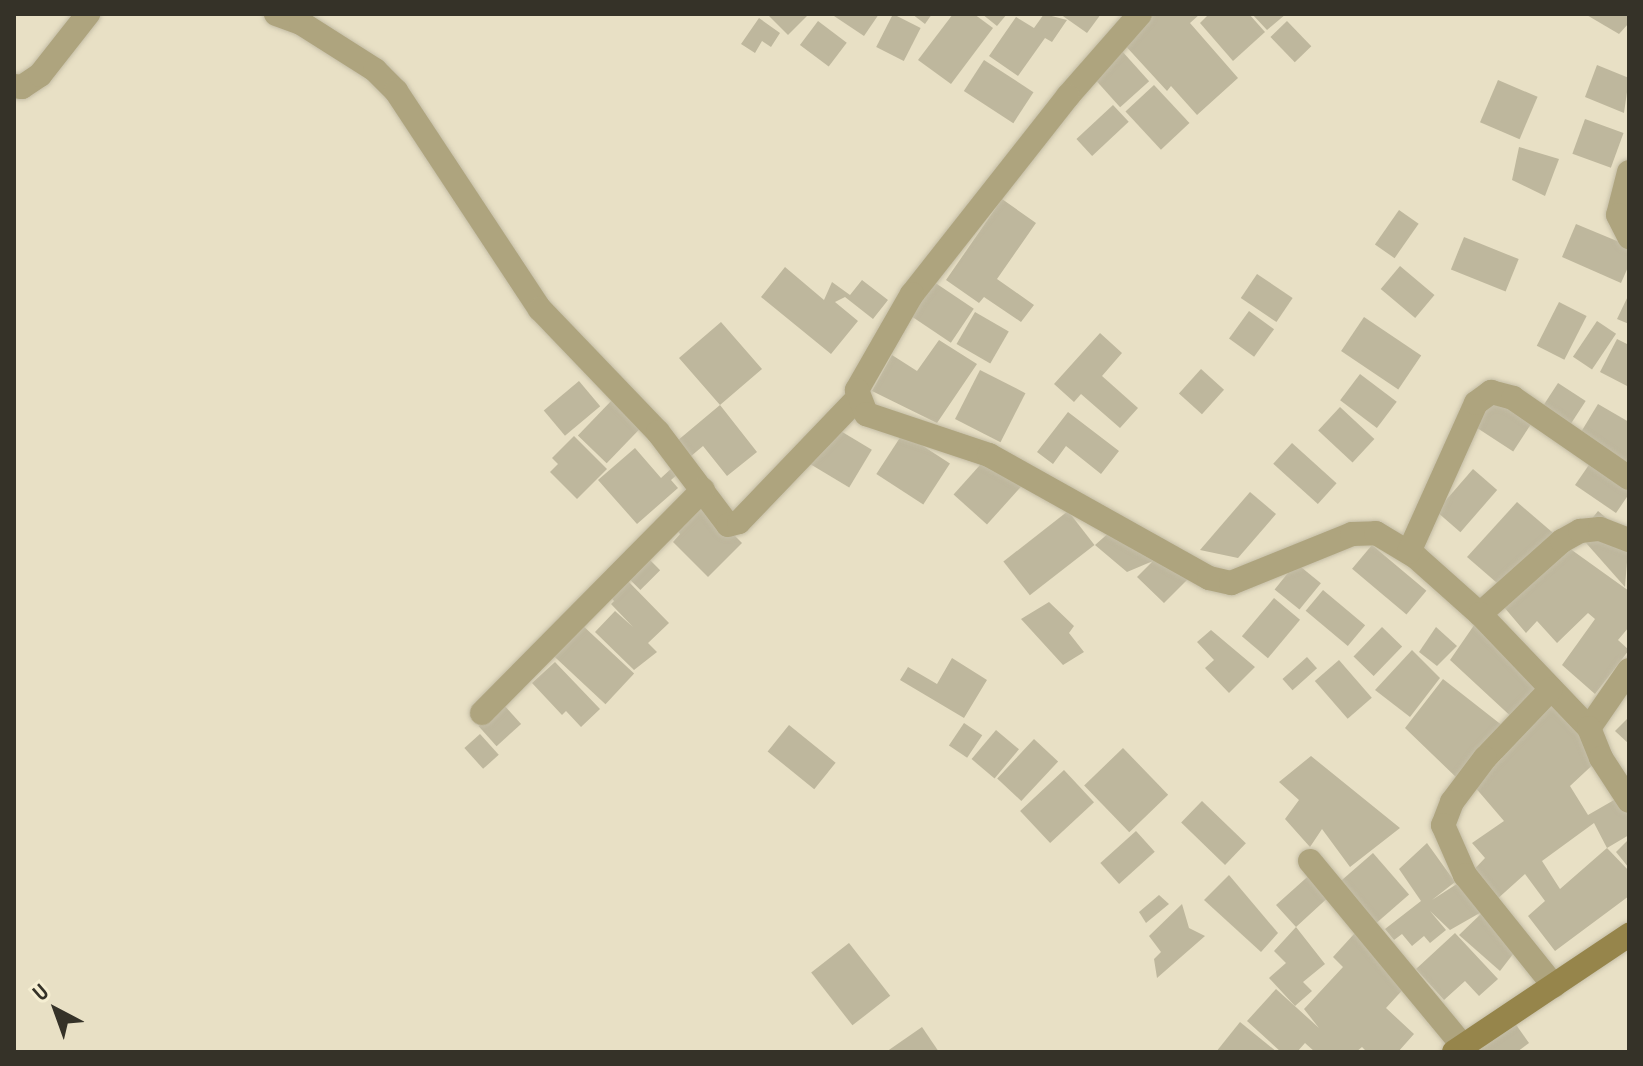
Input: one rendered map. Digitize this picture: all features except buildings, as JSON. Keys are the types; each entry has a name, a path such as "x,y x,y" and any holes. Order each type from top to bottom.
{"street":[{"path":"14,86 22,87 40,75 88,14"},
{"path":"276,14 326,38 375,70 396,91 540,309 658,432 722,520 733,526 857,399 861,379 912,294 1068,96 1140,14"},
{"path":"1629,172 1618,215 1629,237"},
{"path":"1409,552 1476,403 1491,392 1513,398 1629,478"},
{"path":"857,399 876,419 989,455 1209,578 1231,583 1249,579 1364,532 1384,536 1409,552 1480,614 1589,728 1601,758 1629,801"},
{"path":"482,713 703,490"},
{"path":"1480,614 1562,541 1580,531 1600,529 1629,540"},
{"path":"1589,728 1629,670"},
{"path":"1551,689 1485,758 1452,802 1443,825 1465,875 1554,986"},
{"path":"1310,861 1459,1049 1629,935"}]}
